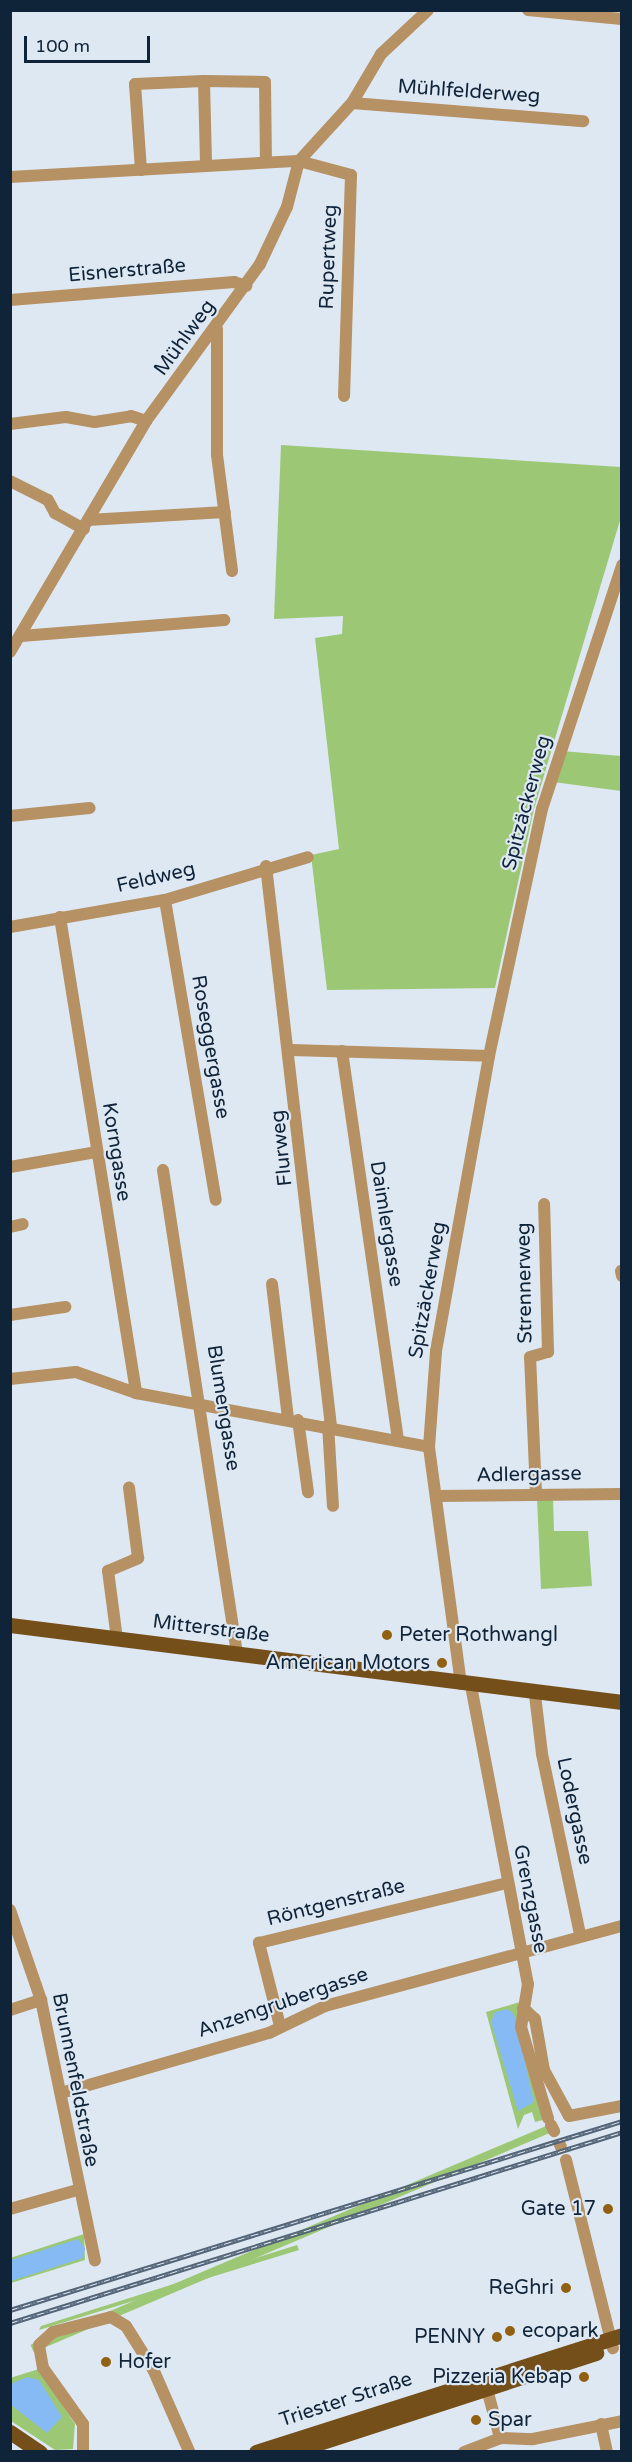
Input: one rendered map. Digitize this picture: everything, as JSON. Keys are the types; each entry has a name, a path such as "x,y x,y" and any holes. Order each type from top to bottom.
{"main road":[{"name":"Mitterstraße","path":"10,1625 237,1652 536,1695 621,1703"},
{"name":"Triester Straße","path":"291,2451 487,2389 616,2342"},
{"name":"Triester Straße","path":"256,2451 616,2342"},
{"path":"10,2432 40,2451"}],"street":[{"name":"Mühlfelderweg","path":"299,161 352,103 376,60 428,10"},
{"path":"528,10 621,19"},
{"path":"204,81 206,164"},
{"path":"141,170 135,84 204,81 265,82 266,161"},
{"name":"Mühlfelderweg","path":"352,103 583,121"},
{"path":"10,177 206,164 299,161"},
{"name":"Mühlweg","path":"10,652 146,421 217,329 246,286 277,230 299,161"},
{"name":"Rupertweg","path":"299,161 351,175 345,396"},
{"name":"Eisnerstraße","path":"10,300 234,282 246,286"},
{"path":"217,329 217,455 232,571"},
{"path":"10,424 66,417 94,422 131,416 146,421"},
{"path":"10,481 48,500 55,513 86,525 225,512"},
{"name":"Spitzäckerweg","path":"437,1496 429,1447 436,1351 489,1056 543,806 621,565"},
{"path":"21,636 224,620"},
{"path":"10,816 90,808"},
{"name":"Feldweg","path":"10,927 165,900 266,866 308,857"},
{"name":"Flurweg","path":"266,866 291,1050 329,1425 333,1506"},
{"name":"Roseggergasse","path":"165,900 216,1200"},
{"name":"Korngasse","path":"60,917 136,1393"},
{"path":"291,1050 489,1056"},
{"name":"Daimlergasse","path":"342,1051 398,1439"},
{"path":"10,1167 96,1152"},
{"name":"Blumengasse","path":"163,1170 203,1403 237,1652"},
{"name":"Strennerweg","path":"536,1493 530,1357 548,1352 544,1204"},
{"path":"621,1271 621,1276"},
{"path":"272,1284 293,1419 308,1492"},
{"path":"10,1316 64,1307"},
{"path":"10,1379 67,1371 136,1393 329,1425 429,1447"},
{"path":"117,1639 108,1571 138,1558 129,1488"},
{"name":"Adlergasse","path":"437,1496 536,1493 621,1494"},
{"name":"Grenzgasse","path":"437,1496 466,1685 519,1950 528,1984 523,2008 523,2036 551,2125"},
{"name":"Lodergasse","path":"536,1695 542,1754 580,1934"},
{"name":"Röntgenstraße","path":"280,2026 259,1943 507,1883"},
{"name":"Brunnenfeldstraße","path":"10,1910 14,1933 41,2000 61,2093 77,2190 94,2260"},
{"name":"Anzengrubergasse","path":"61,2093 280,2026 326,2006 519,1950 621,1926"},
{"path":"10,2010 41,2000"},
{"path":"523,2008 535,2019 544,2070 569,2116 621,2106"},
{"path":"566,2160 616,2342"},
{"path":"10,2209 77,2190"},
{"path":"83,2451 83,2424 44,2368 39,2345 50,2333 107,2317 126,2326 153,2369 189,2451"},
{"path":"487,2389 497,2444"},
{"path":"464,2451 621,2421"},
{"path":"601,2424 607,2451"}],"green space":[{"path":"281,445 621,467 621,517 534,809 495,988 327,990 311,855 339,849 315,638 342,634 343,616 274,619"},
{"path":"562,751 621,756 621,791 553,782"},
{"path":"537,1498 553,1498 554,1531 588,1531 592,1586 541,1589"},
{"path":"520,2002 519,2041 543,2120 535,2122 532,2112 524,2115 518,2129 486,2012"},
{"path":"546,2126 549,2133 34,2352 31,2345"},
{"path":"84,2234 85,2260 11,2283 10,2258"},
{"path":"297,2245 299,2250 39,2330 41,2326"},
{"path":"39,2369 75,2424 73,2449 55,2450 11,2421 10,2378"}],"water":[{"path":"508,2009 514,2014 534,2102 518,2111 491,2022 495,2012"},
{"path":"78,2239 85,2248 83,2258 11,2281 11,2260"},
{"path":"27,2377 39,2380 62,2417 47,2433 11,2405 11,2384"}],"railway":[{"path":"10,2310 622,2121"},
{"path":"10,2323 622,2132"}],"place":[{"name":"Peter Rothwangl","path":"387,1635"},
{"name":"American Motors","path":"442,1663"},
{"name":"Gate 17","path":"608,2209"},
{"name":"ReGhri","path":"566,2288"},
{"name":"ecopark","path":"510,2331"},
{"name":"PENNY","path":"497,2337"},
{"name":"Hofer","path":"106,2362"},
{"name":"Pizzeria Kebap","path":"584,2377"},
{"name":"Spar","path":"476,2420"}]}
